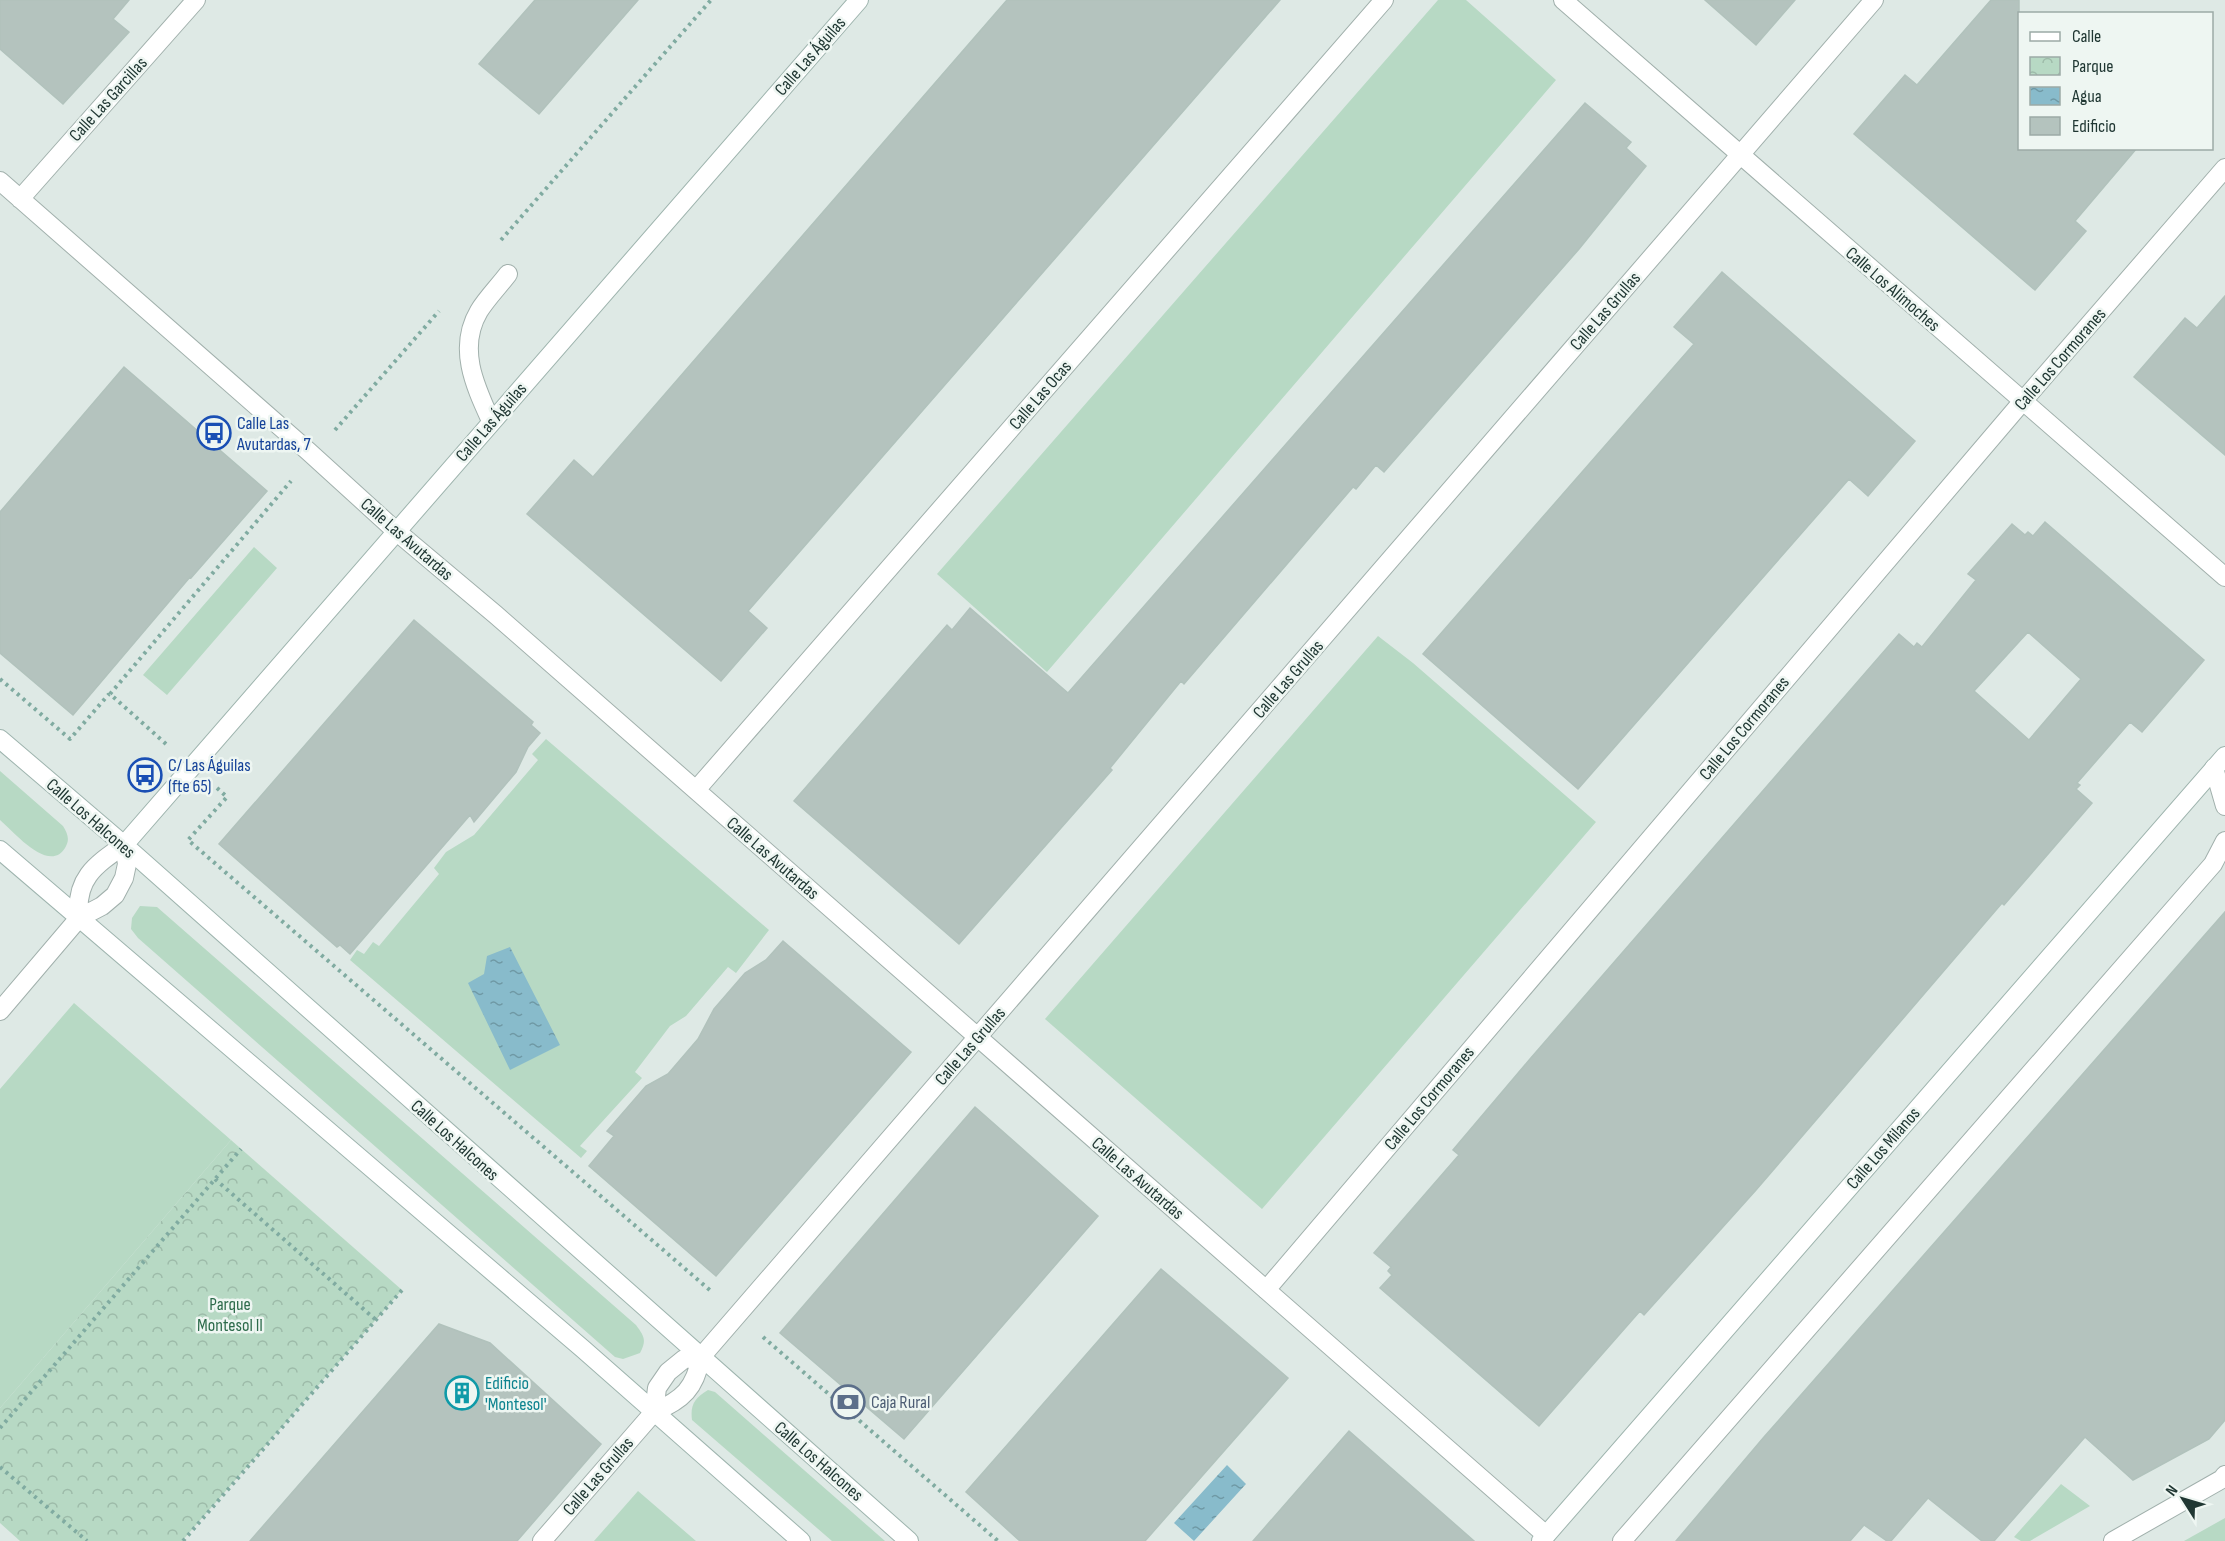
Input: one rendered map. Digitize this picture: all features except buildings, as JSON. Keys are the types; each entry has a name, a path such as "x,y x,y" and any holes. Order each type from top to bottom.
{"street":[{"name":"Calle Las Garcillas","path":"20,199 196,0"},
{"name":"Calle Las Águilas","path":"79,918 77,901 81,886 91,870 124,845 859,0"},
{"name":"Calle Las Ocas","path":"696,790 1384,0"},
{"name":"Calle Los Alimoches","path":"1563,0 2225,578"},
{"name":"Calle Las Grullas","path":"542,1541 654,1412 672,1404 689,1390 698,1374 701,1357 1874,0"},
{"name":"Calle Los Cormoranes","path":"1266,1290 2022,402 2225,168"},
{"name":"Calle Las Avutardas","path":"0,181 313,455 396,531 696,790 1266,1290 1543,1538"},
{"path":"491,421 468,359 469,338 479,311 508,274"},
{"name":"Calle Los Halcones","path":"0,739 124,845 909,1541"},
{"path":"2219,762 2225,806"},
{"name":"Calle Los Milanos","path":"1543,1538 2219,762"},
{"path":"1622,1541 2213,864 2225,841"},
{"path":"0,1011 79,918 102,906 115,895 124,878 127,864 124,845"},
{"path":"0,850 801,1541"},
{"name":"Calle Las Grullas","path":"654,1412 657,1388 668,1372 684,1359 701,1357"},
{"path":"2113,1541 2222,1479 2225,1475"}],"path":[{"path":"500,241 711,0"},
{"path":"0,679 69,740 313,455 446,304"},
{"path":"110,694 227,796 188,840 998,1541"},
{"path":"0,1428 241,1149"},
{"path":"215,1179 376,1320"},
{"path":"183,1541 402,1290"},
{"path":"0,1467 87,1541"}],"green space":[{"path":"1438,0 1466,0 1556,80 1047,672 937,574"},
{"path":"254,547 277,568 167,695 143,675"},
{"path":"1378,636 1413,663 1596,822 1262,1209 1045,1019"},
{"path":"546,739 769,930 736,973 728,967 686,1016 670,1026 635,1072 642,1078 580,1146 587,1151 581,1158 350,960 357,950 364,954 373,942 379,946 439,874 434,868 446,852 474,835 538,760 532,754"},
{"path":"0,771 63,826 68,842 58,855 41,854 22,841 0,820"},
{"path":"140,906 157,907 636,1325 644,1338 640,1353 623,1359 615,1357 138,938 131,929 132,918"},
{"path":"74,1003 231,1140 0,1408 0,1089"},
{"name":"Parque Montesol II","path":"231,1140 402,1290 182,1541 20,1541 0,1523 0,1408"},
{"path":"708,1390 715,1392 885,1541 832,1541 692,1420 694,1402"},
{"path":"2061,1484 2090,1506 2030,1541 2021,1541 2014,1537"},
{"path":"638,1491 696,1541 594,1541"},
{"path":"2225,1518 2225,1541 2184,1541"}],"water":[{"path":"510,947 560,1045 510,1070 468,983 484,974 487,956"},
{"path":"1227,1465 1246,1484 1194,1541 1174,1523"}],"place":[{"name":"Calle Las Avutardas, 7","path":"214,433"},
{"name":"C/ Las Águilas (fte 65)","path":"145,775"},
{"name":"Edificio 'Montesol'","path":"462,1393"},
{"name":"Caja Rural","path":"848,1402"}]}
